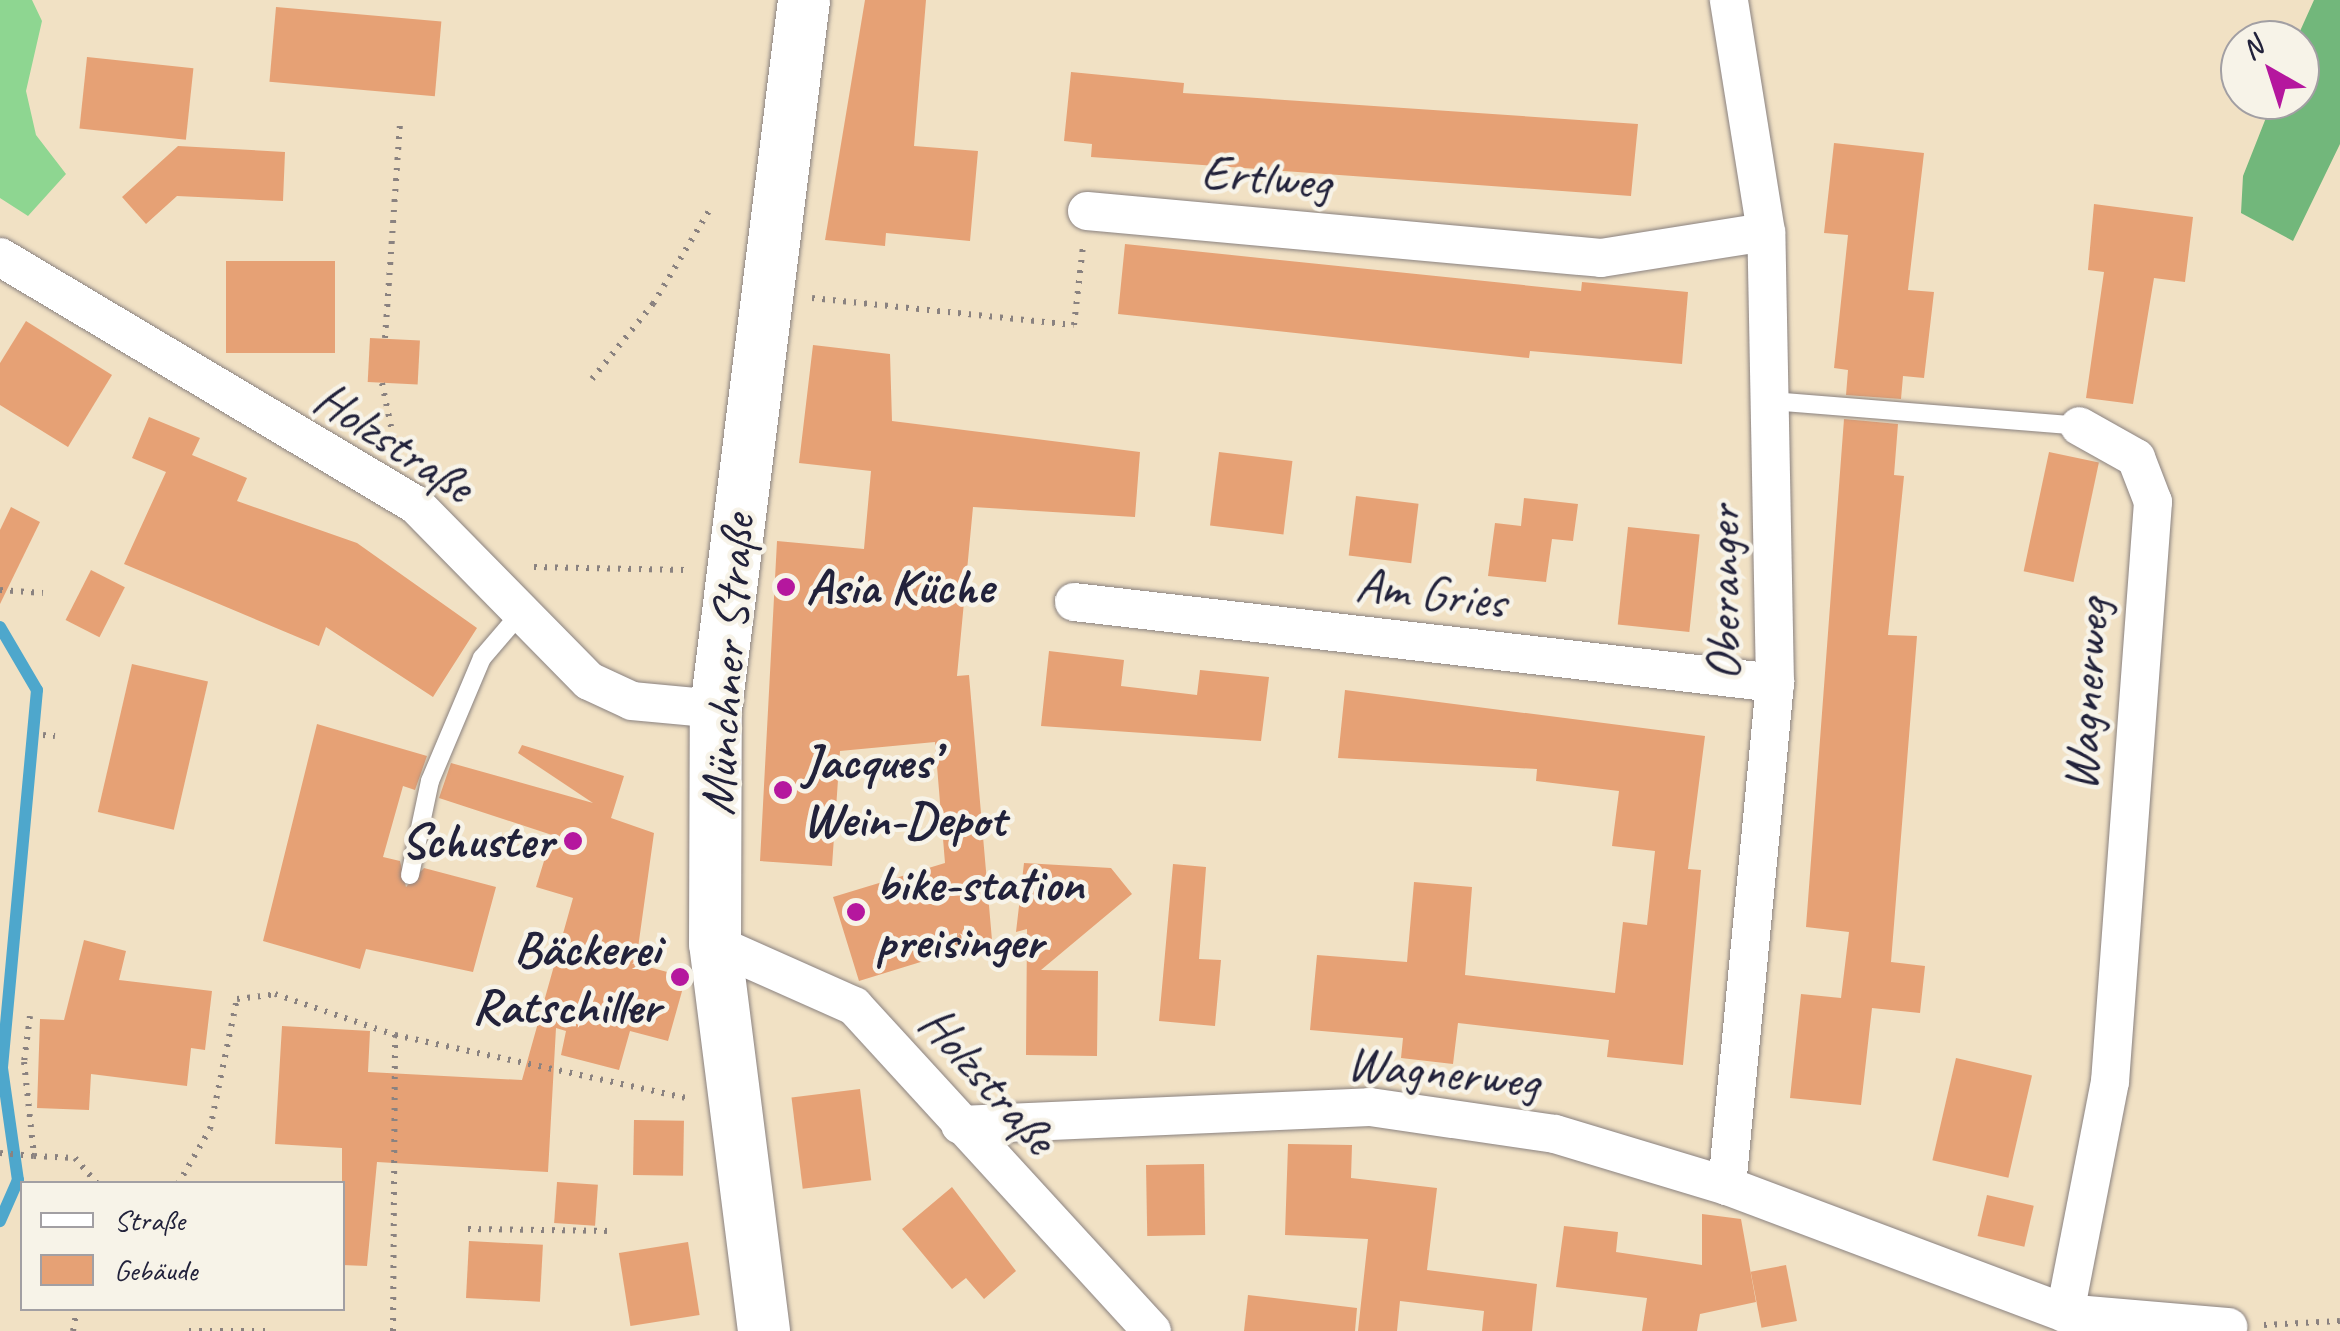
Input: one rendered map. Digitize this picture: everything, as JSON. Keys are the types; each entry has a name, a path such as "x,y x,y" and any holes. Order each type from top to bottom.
{"main road":[{"name":"Münchner Straße","path":"764,1331 715,944 716,709 728,570 804,0"}],"street":[{"name":"Oberanger","path":"1727,1186 1776,683 1766,232 1729,0"},
{"name":"Ertlweg","path":"1087,211 1602,258 1766,232"},
{"name":"Holzstraße","path":"0,256 372,474 488,570 589,681 632,701 716,709"},
{"name":"Wagnerweg","path":"2065,1314 2110,1082 2153,502 2136,458 2079,426"},
{"name":"Am Gries","path":"1074,602 1776,683"},
{"name":"Holzstraße","path":"715,944 854,1006 1152,1331"},
{"name":"Wagnerweg","path":"960,1125 1370,1107 1555,1134 1727,1186 2065,1314 2228,1327"}],"lane":[{"name":"Wagnerweg","path":"1771,400 2079,426"},
{"path":"410,875 430,782 482,658 524,609"}],"path":[{"path":"385,338 400,124"},
{"path":"592,379 653,304 712,206"},
{"path":"858,303 1074,325 1087,211"},
{"path":"382,384 395,446"},
{"path":"488,570 728,570"},
{"path":"0,590 43,592"},
{"path":"43,735 55,736"},
{"path":"180,1181 210,1129 237,999 276,994 395,1035 735,1106"},
{"path":"30,1016 24,1062 30,1156"},
{"path":"393,1331 395,1035"},
{"path":"0,1153 74,1158 95,1181"},
{"path":"468,1229 612,1231"},
{"path":"2228,1327 2340,1322"},
{"path":"189,1331 268,1331"}],"green space":[{"path":"0,0 32,0 42,21 26,91 36,135 66,174 28,216 0,198"},
{"path":"2314,0 2340,0 2340,144 2293,241 2241,213 2243,176 2265,120 2320,120 2320,20 2305,20"}],"building":[{"path":"865,0 926,0 914,146 978,151 970,241 886,233 885,246 825,240"},
{"path":"276,7 441,21 435,96 269,82"},
{"path":"87,57 193,68 186,140 79,129"},
{"path":"1071,72 1184,83 1183,93 1638,124 1631,196 1091,157 1092,144 1064,141"},
{"path":"1834,143 1924,153 1908,290 1934,292 1924,378 1903,376 1901,399 1846,395 1848,370 1834,368 1848,235 1824,233"},
{"path":"178,146 285,152 283,201 177,196 146,224 122,197"},
{"path":"2094,204 2193,217 2185,282 2154,278 2133,404 2086,398 2104,272 2088,270"},
{"path":"1125,244 1581,291 1582,282 1688,292 1682,364 1530,351 1529,358 1118,314"},
{"path":"226,261 335,261 335,353 226,353"},
{"path":"26,321 112,375 68,447 0,405 0,363"},
{"path":"370,338 420,341 418,385 368,382"},
{"path":"813,345 890,354 892,421 1140,452 1135,517 973,507 957,676 969,675 992,940 859,981 833,897 945,863 935,742 840,751 832,866 760,861 777,541 864,549 871,471 799,463"},
{"path":"149,417 200,438 192,455 247,478 237,501 357,543 477,628 433,697 326,627 319,646 124,564 166,472 132,458"},
{"path":"1844,419 1898,424 1894,475 1904,476 1888,635 1917,636 1891,962 1925,966 1920,1013 1872,1008 1861,1105 1790,1098 1801,994 1841,998 1849,932 1806,927"},
{"path":"1219,452 1292,461 1283,534 1210,525"},
{"path":"2049,452 2099,463 2074,582 2024,571"},
{"path":"1356,496 1419,504 1411,563 1349,556"},
{"path":"1524,498 1578,504 1573,541 1552,539 1546,582 1488,576 1495,523 1521,526"},
{"path":"11,507 40,522 0,604 0,530"},
{"path":"1628,527 1700,535 1689,632 1618,624"},
{"path":"91,570 125,587 99,637 66,620"},
{"path":"1049,651 1124,660 1121,686 1197,695 1200,670 1269,677 1261,741 1041,726"},
{"path":"132,664 208,682 174,830 98,812"},
{"path":"1345,690 1705,736 1688,869 1701,870 1683,1065 1607,1057 1609,1040 1458,1023 1453,1064 1401,1058 1403,1038 1310,1030 1317,955 1407,962 1414,882 1472,887 1465,975 1615,993 1623,922 1647,925 1655,851 1612,846 1619,791 1536,781 1537,769 1338,758"},
{"path":"317,724 427,756 415,790 403,786 383,857 400,861 406,887 424,868 496,887 473,972 366,949 360,969 263,941"},
{"path":"522,745 624,776 611,818 654,833 638,948 649,951 645,966 686,977 668,1041 630,1031 619,1070 561,1055 566,1031 556,1028 548,1172 377,1162 367,1266 345,1265 342,1148 275,1144 282,1026 370,1031 368,1072 522,1080 573,898 536,887 552,835 439,798 451,763 593,803 518,753"},
{"path":"1024,863 1111,868 1132,894 1041,970 1098,971 1097,1056 1026,1055 1027,929 1016,932"},
{"path":"1173,864 1206,867 1199,959 1221,960 1215,1026 1159,1021"},
{"path":"84,940 126,951 119,980 212,991 205,1050 191,1048 187,1086 91,1074 89,1110 37,1108 40,1019 64,1020"},
{"path":"1956,1058 2032,1076 2008,1178 1932,1160"},
{"path":"860,1089 871,1180 803,1189 792,1097"},
{"path":"634,1120 684,1121 683,1176 633,1175"},
{"path":"1288,1144 1352,1145 1351,1178 1437,1188 1427,1270 1537,1284 1532,1331 1482,1331 1484,1311 1400,1301 1397,1331 1358,1331 1368,1239 1285,1235"},
{"path":"1204,1164 1205,1235 1147,1236 1146,1165"},
{"path":"557,1182 598,1185 595,1226 554,1223"},
{"path":"952,1187 1016,1271 984,1299 966,1278 952,1289 902,1229"},
{"path":"1987,1195 2034,1206 2024,1247 1978,1236"},
{"path":"1702,1214 1741,1219 1756,1302 1700,1314 1697,1331 1642,1331 1647,1298 1556,1287 1564,1226 1618,1232 1616,1252 1702,1265"},
{"path":"469,1241 543,1245 540,1302 466,1298"},
{"path":"688,1242 700,1315 630,1326 619,1253"},
{"path":"1786,1265 1797,1321 1762,1328 1751,1272"},
{"path":"1248,1295 1357,1308 1355,1331 1244,1331"}],"waterway":[{"path":"0,627 37,690 2,1068 18,1180 0,1221"}],"place":[{"name":"Asia Küche","path":"786,587"},
{"name":"Jacques’ Wein-Depot","path":"783,790"},
{"name":"Schuster","path":"573,841"},
{"name":"bike-station preisinger","path":"856,912"},
{"name":"Bäckerei Ratschiller","path":"680,977"}]}
